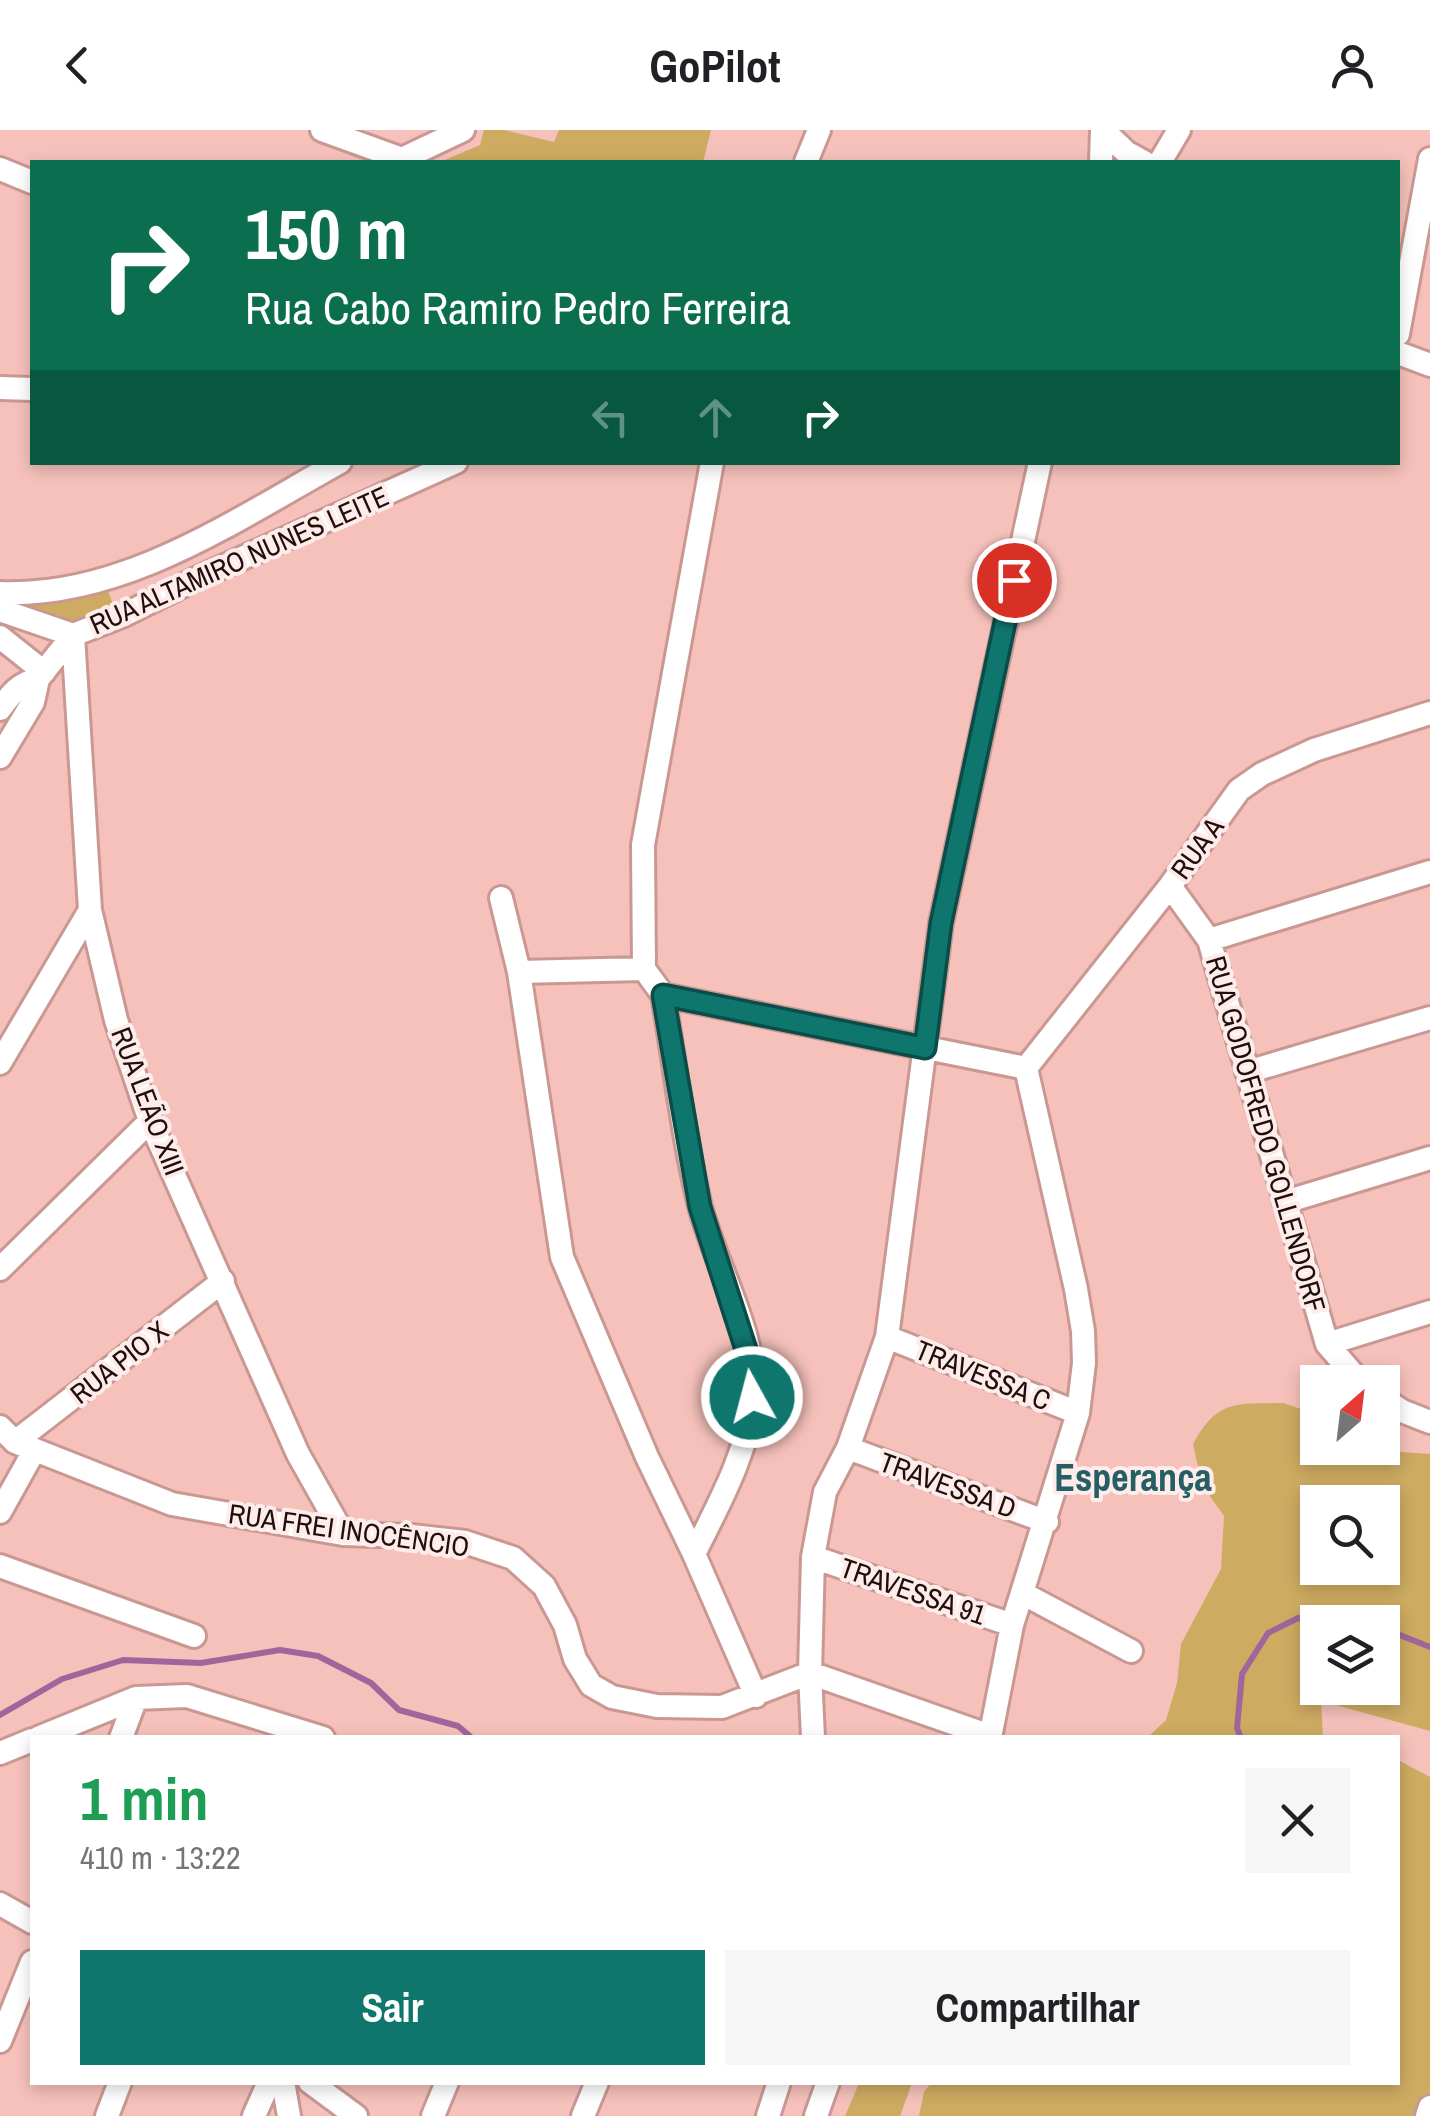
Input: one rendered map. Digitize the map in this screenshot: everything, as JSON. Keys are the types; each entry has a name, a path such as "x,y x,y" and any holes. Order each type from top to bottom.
{"street":[{"path":"322,130 402,159 463,130"},
{"path":"807,160 819,130"},
{"path":"1101,160 1102,130"},
{"path":"1102,130 1140,160"},
{"path":"1161,160 1179,130"},
{"path":"1400,323 1430,159"},
{"path":"0,169 30,181"},
{"path":"1400,354 1430,365"},
{"path":"0,388 30,389"},
{"name":"RUA ALTAMIRO NUNES LEITE","path":"0,593 35,594 110,579 221,530 335,465"},
{"name":"RUA ALTAMIRO NUNES LEITE","path":"0,758 32,702 41,675 73,635 449,465"},
{"path":"694,1554 729,1482 744,1438 752,1397 751,1365 700,1207 663,995 644,969 643,845 711,465"},
{"path":"814,1735 810,1673 813,1557 824,1492 848,1448 887,1337 941,923 1039,465"},
{"path":"110,579 124,615"},
{"path":"0,610 73,635"},
{"name":"RUA LEÃO XIII","path":"73,635 90,910 116,1020 150,1121 298,1454 343,1534"},
{"path":"0,636 41,675"},
{"name":"RUA ALTAMIRO NUNES LEITE","path":"0,709 14,690 41,675"},
{"name":"RUA A","path":"1026,1068 1170,886 1240,790 1262,774 1314,750 1430,713"},
{"path":"1210,940 1430,872"},
{"name":"RUA GODOFREDO GOLLENDORF","path":"1170,886 1210,940 1327,1344 1345,1365"},
{"path":"501,898 520,972 562,1258 756,1696"},
{"path":"0,1063 90,910"},
{"path":"520,972 644,969"},
{"path":"663,995 1026,1068 1083,1330 1084,1362 1078,1414 1012,1625 990,1735"},
{"path":"1247,1072 1430,1018"},
{"path":"0,1268 150,1121"},
{"path":"1285,1202 1430,1158"},
{"name":"RUA PIO X","path":"16,1440 223,1281"},
{"path":"1327,1344 1430,1312"},
{"name":"TRAVESSA C","path":"887,1337 1078,1414"},
{"path":"1400,1410 1430,1422"},
{"path":"0,1512 16,1440"},
{"name":"RUA FREI INOCÊNCIO","path":"16,1440 172,1504 343,1534 465,1542 513,1558 544,1586 565,1625 575,1659 592,1684 612,1697 657,1706 722,1707 810,1673"},
{"name":"TRAVESSA D","path":"848,1448 1047,1522"},
{"name":"TRAVESSA 91","path":"813,1557 1012,1625"},
{"path":"0,1566 194,1636"},
{"path":"1022,1592 1131,1651"},
{"path":"810,1673 984,1735"},
{"path":"45,1735 136,1698 186,1696 313,1735"},
{"path":"121,1735 136,1698"},
{"path":"0,1753 30,1741"},
{"path":"0,1904 30,1921"},
{"path":"0,2040 30,1967"},
{"path":"107,2116 119,2085"},
{"path":"254,2116 268,2085"},
{"path":"283,2085 288,2116"},
{"path":"314,2085 356,2116"},
{"path":"433,2116 447,2085"},
{"path":"583,2116 595,2085"},
{"path":"768,2116 777,2085"},
{"path":"816,2116 827,2085"},
{"path":"1427,2116 1430,2107"}],"shaded area":[{"path":"484,130 504,130 554,142 559,130 711,130 704,160 445,160 480,145"},
{"path":"106,586 115,609 55,629 0,598"},
{"path":"1284,1403 1300,1409 1300,1465 1400,1465 1400,1452 1430,1454 1430,1731 1336,1705 1400,1705 1400,1605 1300,1605 1300,1705 1321,1705 1323,1735 1150,1735 1166,1720 1177,1683 1181,1644 1221,1569 1224,1516 1202,1485 1193,1444 1211,1418 1230,1407"},
{"path":"1400,1761 1430,1777 1430,2116 919,2116 929,2085 1400,2085"},
{"path":"858,2085 911,2085 900,2116 845,2116"}],"waterway":[{"path":"1240,1735 1237,1728 1242,1674 1268,1633 1300,1618"},
{"path":"1400,1635 1430,1647"},
{"path":"0,1715 62,1679 123,1660 201,1663 280,1650 318,1656 371,1683 399,1710 458,1726 468,1735"}],"district":[{"name":"Esperança","path":"1133,1477"}],"route":[{"path":"752,1397 751,1365 700,1207 663,995 925,1048 941,923 1014,580"}]}
